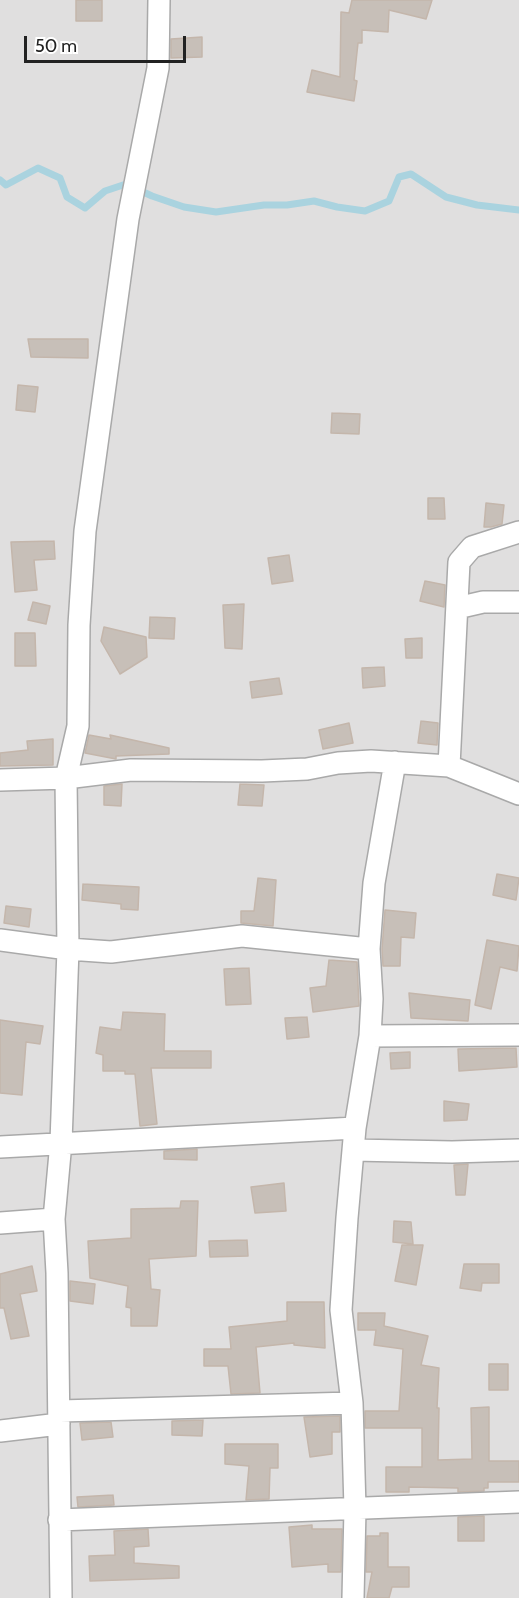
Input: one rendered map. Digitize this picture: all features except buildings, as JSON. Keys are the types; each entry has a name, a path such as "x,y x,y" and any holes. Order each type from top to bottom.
{"street":[{"path":"62,1598 57,1273 54,1219 61,1142 68,949 66,778 78,726 79,625 85,531 128,219 158,68 159,0"},
{"path":"449,766 459,562 472,547 519,532"},
{"path":"457,608 483,602 519,602"},
{"path":"353,1598 355,1509 352,1403 341,1310 346,1218 355,1128 370,1036 372,999 369,949 374,883 395,762"},
{"path":"0,780 66,778 131,770 262,771 307,769 338,763 395,762 449,766 519,794"},
{"path":"0,940 111,952 242,936 369,949"},
{"path":"370,1036 519,1035"},
{"path":"0,1147 355,1128"},
{"path":"353,1150 452,1152 519,1150"},
{"path":"0,1223 54,1219"},
{"path":"0,1431 60,1417 352,1403"},
{"path":"59,1520 519,1502"}],"shaded area":[{"path":"0,0 519,0 519,1598 0,1598"}],"waterway":[{"path":"0,180 6,185 38,168 60,178 67,197 85,208 105,191 126,184 184,207 216,212 314,201 365,211 389,201 399,177 411,174 446,197 477,205 519,210"}]}
